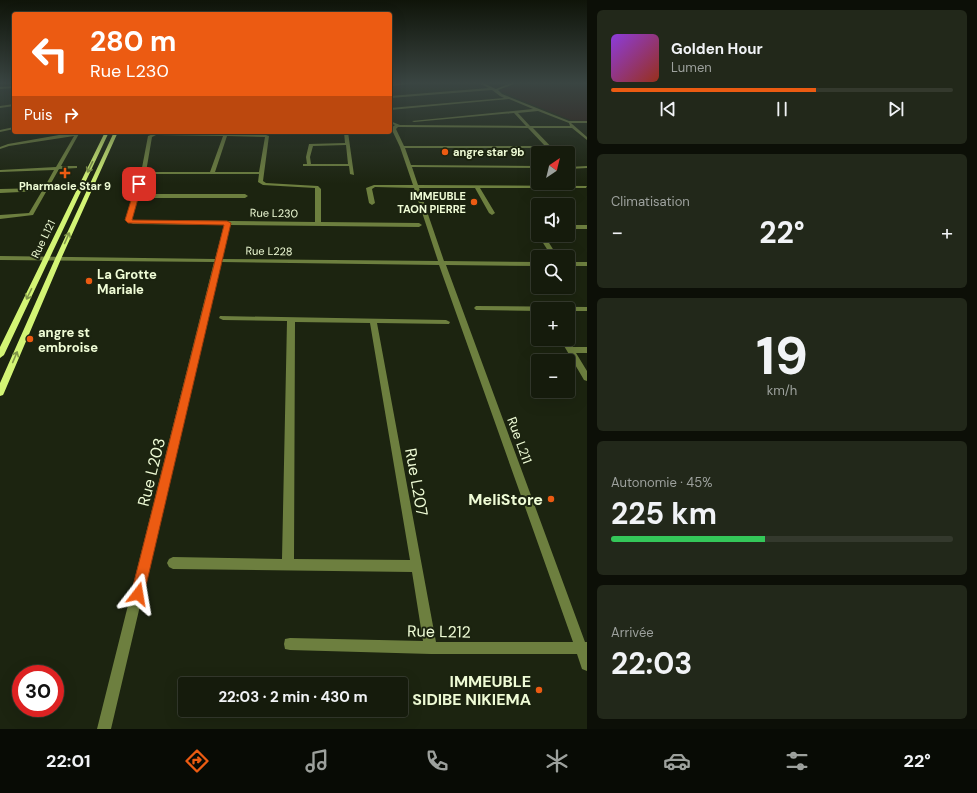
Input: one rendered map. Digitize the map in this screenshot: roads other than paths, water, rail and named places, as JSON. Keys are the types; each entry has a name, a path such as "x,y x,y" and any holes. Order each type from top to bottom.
{"main road":[{"name":"Rue L121","path":"0,355 106,134"},
{"path":"0,393 58,259 115,134"}],"street":[{"path":"392,124 482,116"},
{"path":"519,116 547,146"},
{"path":"554,116 568,122 587,139"},
{"path":"568,122 587,122"},
{"path":"392,124 574,127"},
{"name":"Rue L211","path":"392,124 402,147 442,263 584,649 587,664"},
{"path":"0,131 12,128"},
{"path":"0,148 8,145 72,134"},
{"path":"0,217 31,214 44,189 77,134"},
{"path":"246,196 135,196 143,173 150,136 156,134 267,136 260,182 261,184 316,187 318,189 318,224"},
{"path":"346,134 352,174"},
{"path":"212,173 225,135"},
{"path":"348,144 311,145 307,165 351,166"},
{"path":"402,147 531,148"},
{"path":"408,166 531,167"},
{"path":"0,171 75,167"},
{"path":"575,167 587,167"},
{"path":"143,173 262,173"},
{"path":"372,203 369,188 370,186 477,188 586,187"},
{"path":"477,188 492,213"},
{"path":"0,191 44,189"},
{"name":"Rue L230","path":"135,196 128,220 133,222 419,225"},
{"name":"Rue L203","path":"104,729 227,223"},
{"path":"575,226 587,227"},
{"name":"Rue L228","path":"0,258 531,264"},
{"path":"575,264 587,264"},
{"path":"478,308 531,309"},
{"path":"575,309 587,309"},
{"path":"223,318 446,322"},
{"path":"288,563 291,319"},
{"name":"Rue L207","path":"373,320 431,648"},
{"path":"568,346 587,378"},
{"path":"570,350 587,350"},
{"path":"173,563 288,563 416,566"},
{"name":"Rue L212","path":"290,644 431,648 584,649"}],"place":[{"name":"angre star 9b","path":"445,152"},
{"name":"Pharmacie Star 9","path":"65,173"},
{"name":"IMMEUBLE TAON PIERRE","path":"474,202"},
{"name":"La Grotte Mariale","path":"89,281"},
{"name":"angre st embroise","path":"30,339"},
{"name":"MeliStore","path":"551,499"},
{"name":"IMMEUBLE SIDIBE NIKIEMA","path":"539,690"}]}
